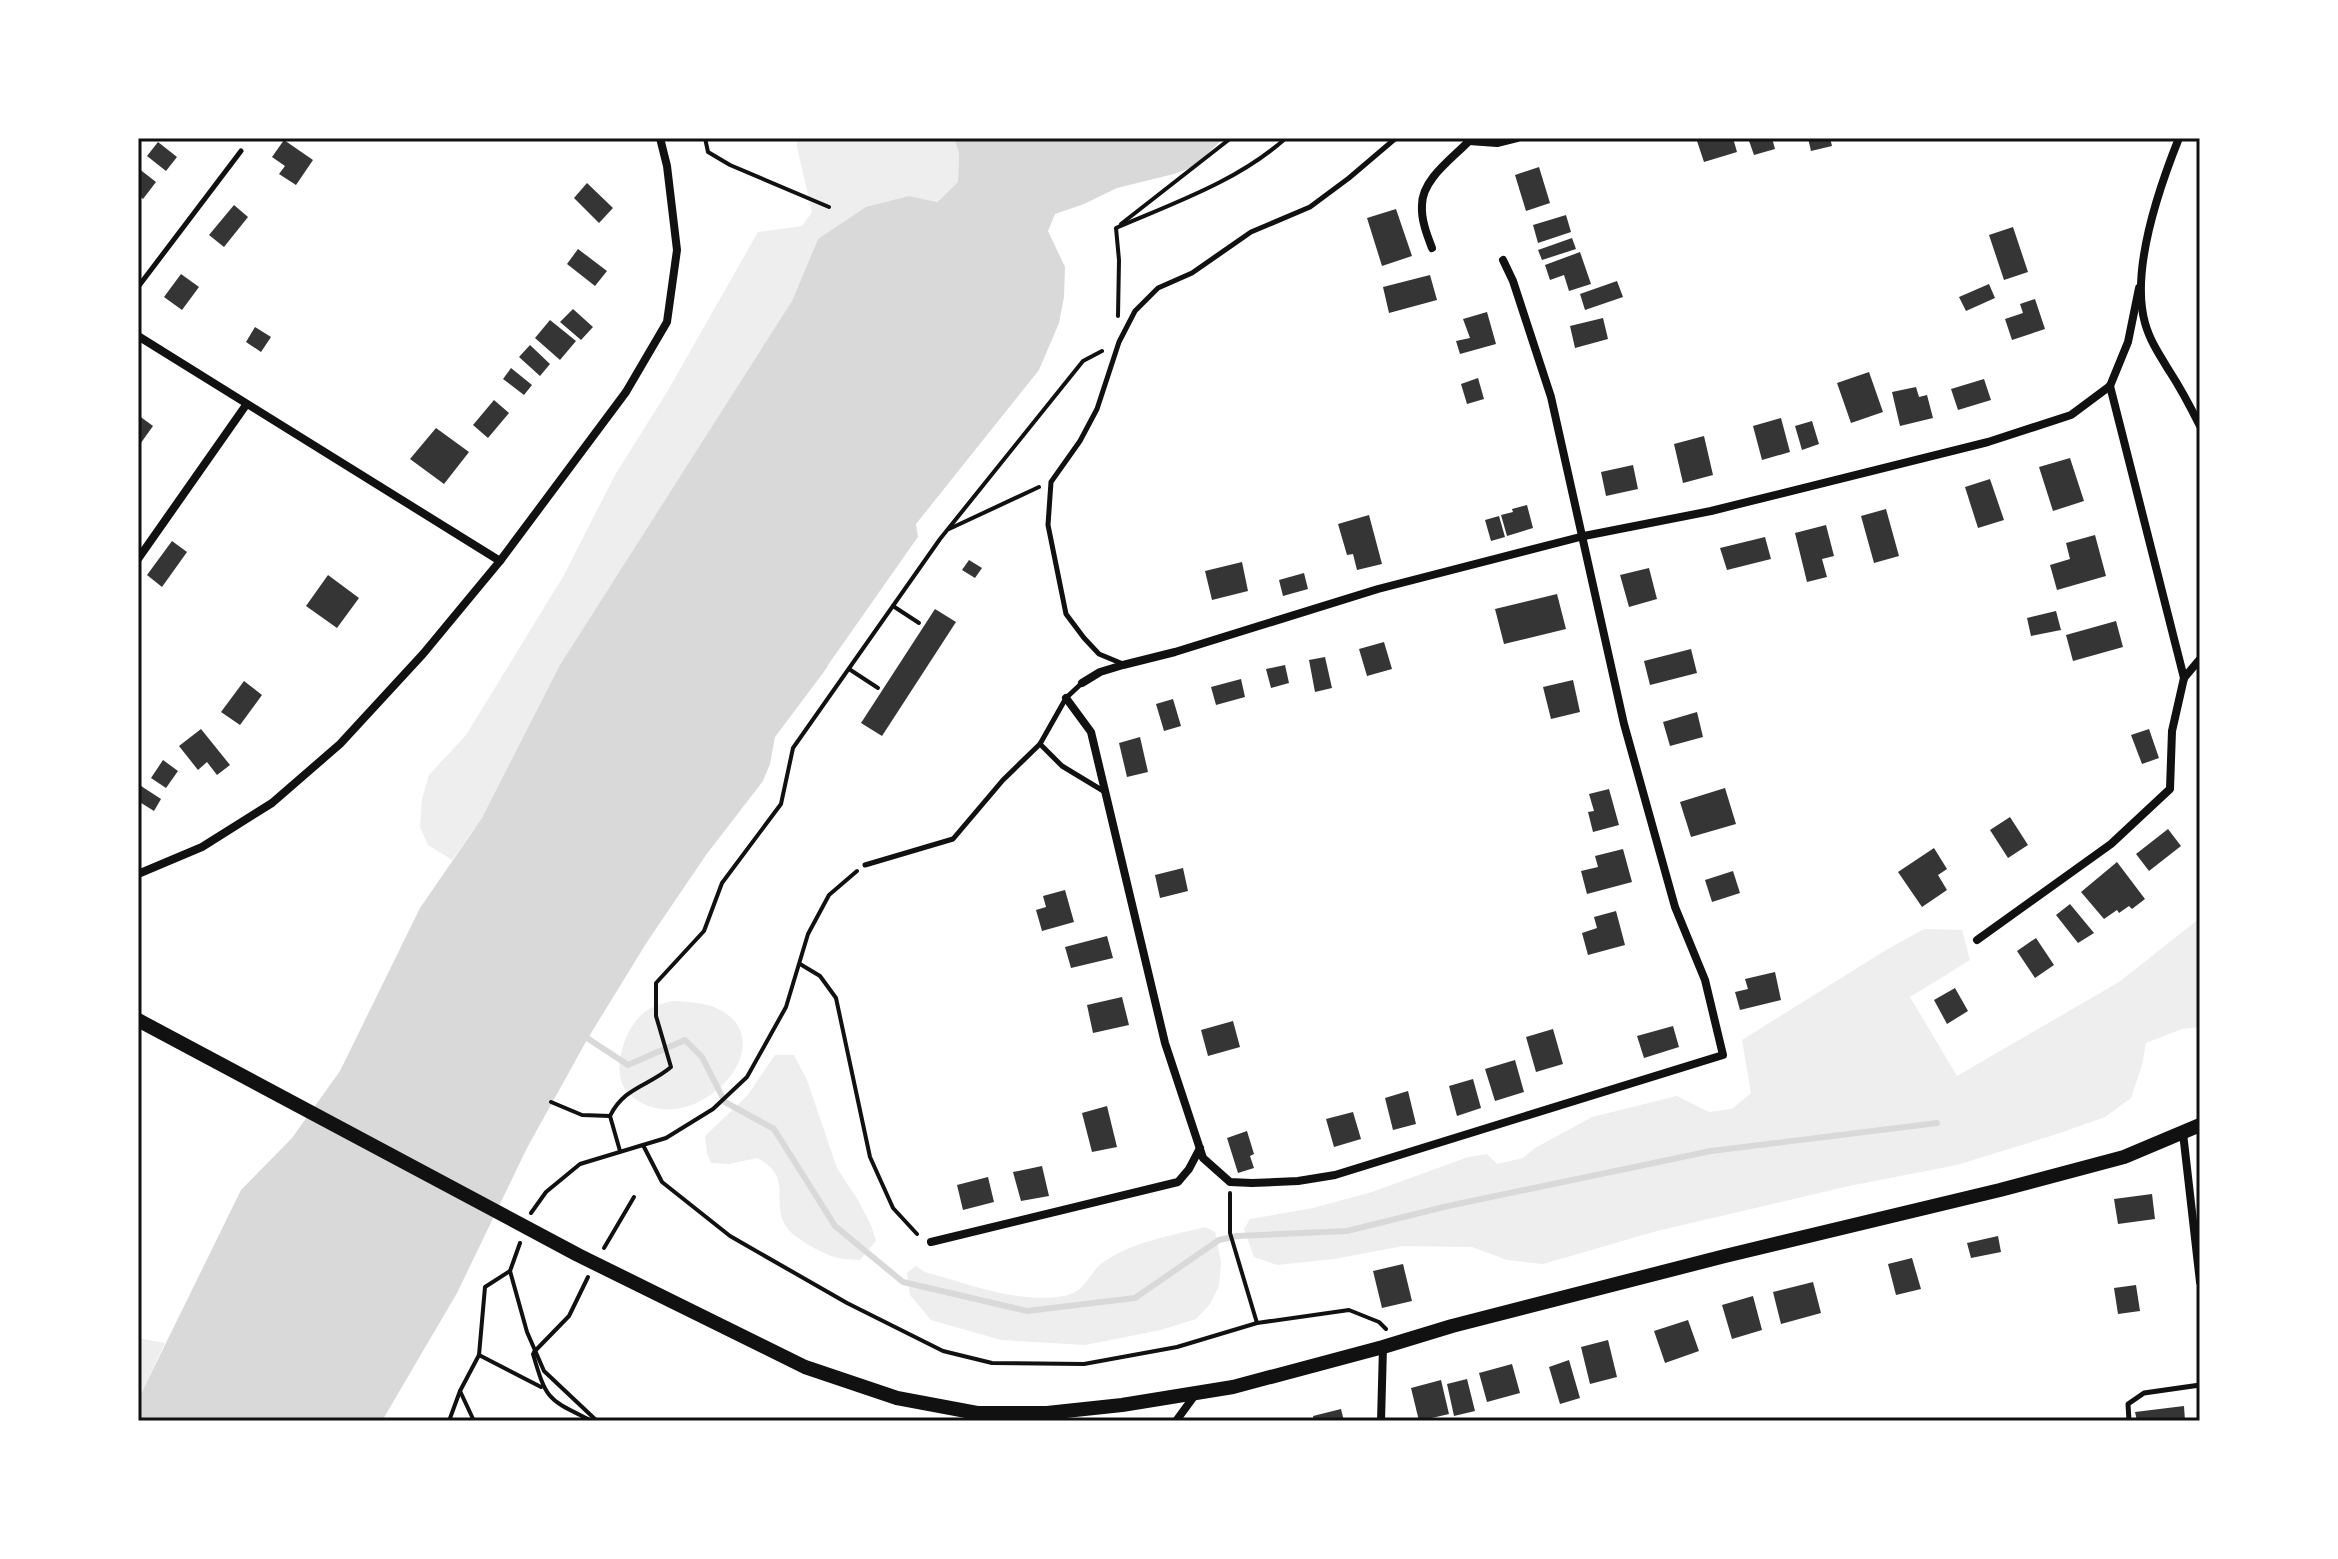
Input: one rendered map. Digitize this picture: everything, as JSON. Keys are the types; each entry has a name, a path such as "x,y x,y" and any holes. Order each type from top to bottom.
{"main road":[{"path":"138,1020 578,1255 805,1367 897,1398 977,1413 1047,1413 1233,1387 1710,1260 2014,1187 2124,1157 2200,1125"}],"street":[{"path":"138,874 202,847 272,803 340,744 423,654 500,561 626,392 667,322 677,250 667,166 660,138"},
{"path":"1432,248 1424,226 1421,203 1431,180 1468,139 1497,143 1517,138"},
{"path":"1082,683 1100,672 1378,589 1584,536 1711,511 1988,442 2071,415 2110,386 2128,342 2150,224 2179,138"},
{"path":"1066,698 1091,732 1165,1043 1203,1158 1230,1182 1298,1181 1335,1175 1723,1055 1705,980 1675,907 1624,724 1551,397 1513,281 1503,260"},
{"path":"2139,288 2145,322 2157,352 2200,426"},
{"path":"138,336 500,561"},
{"path":"1977,940 2111,844 2170,789 2172,731 2184,678 2110,386"},
{"path":"138,559 246,405"},
{"path":"2184,678 2200,659"},
{"path":"2183,1133 2200,1282"},
{"path":"931,1242 1178,1182 1201,1148"},
{"path":"1381,1421 1383,1347"},
{"path":"1176,1421 1195,1394"}],"lane":[{"path":"1123,665 1099,654 1066,614 1048,525 1051,482 1080,441 1097,409 1119,342 1135,311 1158,288 1192,273 1251,232 1310,207 1396,138"},
{"path":"138,287 241,151"},
{"path":"865,865 953,839 1003,780 1040,744 1066,698 1082,683"},
{"path":"1040,744 1062,766 1105,792"},
{"path":"2129,1421 2128,1404 2144,1393 2200,1385"}],"path":[{"path":"705,138 708,152 730,165 829,207"},
{"path":"1116,228 1231,138"},
{"path":"1116,228 1200,192 1264,158 1286,138"},
{"path":"620,1151 610,1116 617,1102 637,1086 661,1076 671,1067 656,1016 656,983 704,931 722,883 781,804 793,748 947,530 1083,361 1119,342 1116,228"},
{"path":"947,530 1051,482"},
{"path":"893,606 919,623"},
{"path":"849,669 878,688"},
{"path":"527,1219 546,1192 580,1164 666,1138 713,1109 747,1077 786,1007 808,934 829,895 865,865"},
{"path":"800,964 820,976 836,998 870,1157 893,1208 917,1234"},
{"path":"551,1102 582,1115 610,1116"},
{"path":"643,1145 662,1182 730,1236 847,1303 943,1351 992,1363 1084,1364 1177,1347 1257,1323 1349,1310 1379,1322 1400,1342"},
{"path":"1230,1182 1230,1233 1257,1323"},
{"path":"534,1352 569,1316 595,1263 634,1197"},
{"path":"449,1421 460,1391 479,1355 485,1287 510,1271 523,1232"},
{"path":"510,1271 543,1388 556,1404 595,1421"},
{"path":"527,1332 544,1371 595,1421"},
{"path":"479,1355 543,1388"},
{"path":"460,1391 474,1421"}],"shaded area":[{"path":"797,138 954,138 959,153 958,182 936,202 909,196 818,239 792,301 482,818 452,860 428,845 420,827 422,799 429,775 466,735 564,575 615,475 667,392 758,232 802,226 812,212"},
{"path":"954,138 1223,138 1196,166 1117,188 1055,214 1048,231 1065,267 1064,297 1059,323 1039,370 916,524 918,537 775,737 763,781 706,855 647,942 588,1038 527,1148 457,1293 382,1421 138,1421 138,1400 241,1190 292,1138 340,1071 420,908 482,818 560,665 792,301 818,239 866,207 909,196 937,202 958,182 959,153"},
{"path":"2200,918 2200,1027 2182,1029 2146,1043 2131,1098 2105,1117 2057,1134 1957,1165 1849,1186 1657,1231 1543,1264 1507,1260 1472,1247 1403,1246 1334,1259 1277,1265 1254,1257 1244,1229 1250,1219 1313,1208 1372,1192 1468,1157 1487,1154 1497,1164 1523,1158 1535,1148 1592,1117 1677,1096 1709,1112 1732,1109 1751,1093 1742,1040 1924,929 1962,930 1970,960 1910,997 1957,1076 2119,982"},
{"path":"672,1001 703,1004 720,1010 738,1026 743,1045 737,1066 722,1085 702,1100 678,1109 653,1107 629,1094 620,1074 622,1049 633,1025 652,1008"},
{"path":"775,1055 794,1055 807,1080 837,1168 871,1225 876,1241 860,1260 830,1255 809,1245 787,1228 780,1209 778,1182 768,1165 757,1158 729,1164 711,1163 705,1136 747,1096"},
{"path":"1205,1227 1215,1232 1221,1262 1219,1286 1210,1304 1196,1319 1161,1330 1085,1345 1001,1340 931,1320 910,1295 907,1273 916,1266 925,1272 1011,1295 1064,1296 1077,1291 1101,1264 1124,1250"},
{"path":"138,1338 165,1343 138,1400"}],"pier":[{"path":"918,537 922,539 831,668 828,665"}],"building":[{"path":"1696,138 1733,138 1737,152 1704,162"},
{"path":"1748,138 1772,138 1775,149 1754,155"},
{"path":"1808,138 1830,138 1832,146 1811,151"},
{"path":"284,140 313,160 296,185 279,174 285,166 272,157"},
{"path":"158,142 177,157 166,171 147,156"},
{"path":"1539,167 1550,203 1526,211 1515,175"},
{"path":"138,168 156,182 143,199 138,195"},
{"path":"587,183 613,208 599,223 574,198"},
{"path":"234,205 248,217 224,247 209,235"},
{"path":"1396,209 1412,256 1382,266 1367,218"},
{"path":"1566,215 1571,232 1538,243 1533,225"},
{"path":"2013,227 2028,272 2004,280 1989,235"},
{"path":"1572,238 1576,249 1542,260 1538,250"},
{"path":"578,249 607,271 595,286 567,264"},
{"path":"1580,252 1591,284 1569,291 1564,275 1550,280 1545,265"},
{"path":"181,274 199,287 182,310 164,297"},
{"path":"1430,275 1437,300 1389,313 1383,287"},
{"path":"1617,281 1623,297 1585,310 1580,294"},
{"path":"1989,284 1995,298 1966,311 1959,297"},
{"path":"2035,299 2045,329 2012,340 2005,319 2023,313 2020,304"},
{"path":"573,309 593,327 581,340 560,322"},
{"path":"1487,312 1496,344 1460,354 1456,341 1470,338 1463,319"},
{"path":"1603,318 1608,339 1575,348 1570,326"},
{"path":"550,320 576,341 560,360 535,338"},
{"path":"255,327 271,337 261,352 246,342"},
{"path":"530,345 550,364 540,376 519,357"},
{"path":"511,368 532,385 524,395 503,379"},
{"path":"1869,372 1883,412 1851,423 1837,383"},
{"path":"1478,378 1484,399 1467,404 1461,384"},
{"path":"1984,379 1991,400 1958,410 1951,389"},
{"path":"1916,387 1919,397 1927,395 1933,418 1900,426 1892,392"},
{"path":"494,400 509,413 488,438 473,425"},
{"path":"138,415 153,426 138,447"},
{"path":"1781,418 1790,452 1762,460 1753,426"},
{"path":"1812,421 1819,444 1802,450 1795,426"},
{"path":"436,428 469,452 444,484 410,459"},
{"path":"1704,436 1713,475 1683,483 1674,444"},
{"path":"2070,458 2084,501 2053,511 2039,467"},
{"path":"1633,465 1638,489 1606,496 1601,472"},
{"path":"1990,479 2004,520 1978,528 1965,487"},
{"path":"1527,505 1533,528 1507,536 1501,515"},
{"path":"1886,509 1899,556 1874,563 1861,516"},
{"path":"1369,515 1382,564 1357,570 1353,554 1347,555 1338,524"},
{"path":"1499,516 1505,537 1491,541 1485,520"},
{"path":"1826,525 1834,556 1822,559 1827,577 1807,582 1795,533"},
{"path":"2095,535 2106,576 2057,590 2050,565 2070,559 2066,543"},
{"path":"1765,537 1771,559 1727,570 1720,548"},
{"path":"172,541 187,552 162,587 147,575"},
{"path":"969,560 982,568 975,578 962,570"},
{"path":"1242,562 1248,591 1212,600 1205,571"},
{"path":"1649,568 1657,599 1629,607 1620,575"},
{"path":"1304,573 1308,589 1283,596 1279,580"},
{"path":"328,575 359,598 337,628 306,606"},
{"path":"1557,594 1566,629 1504,644 1495,609"},
{"path":"935,609 956,622 882,736 861,723"},
{"path":"2056,611 2061,630 2031,636 2027,618"},
{"path":"2116,621 2123,647 2073,661 2066,635"},
{"path":"1384,642 1392,669 1367,676 1359,649"},
{"path":"1691,649 1697,673 1650,685 1644,661"},
{"path":"1325,657 1332,688 1315,692 1309,660"},
{"path":"1285,665 1289,683 1271,688 1266,669"},
{"path":"1241,679 1245,697 1216,705 1211,687"},
{"path":"1573,680 1580,712 1551,719 1543,687"},
{"path":"244,681 262,695 240,725 221,712"},
{"path":"1173,699 1181,726 1164,731 1156,704"},
{"path":"1697,712 1703,737 1670,746 1663,722"},
{"path":"201,729 230,765 217,775 207,762 198,770 179,746"},
{"path":"2149,729 2159,758 2142,764 2131,735"},
{"path":"1140,737 1148,772 1127,777 1119,743"},
{"path":"163,760 178,771 166,788 151,778"},
{"path":"138,784 161,799 154,811 138,801"},
{"path":"1725,788 1736,824 1691,837 1680,802"},
{"path":"1609,789 1619,825 1593,832 1588,812 1594,811 1589,794"},
{"path":"2010,817 2028,845 2008,858 1990,830"},
{"path":"2168,829 2181,846 2149,871 2136,854"},
{"path":"1934,848 1947,869 1938,875 1947,890 1922,907 1898,872"},
{"path":"1623,849 1632,882 1587,894 1581,871 1598,867 1595,856"},
{"path":"2117,862 2145,899 2132,909 2129,906 2119,913 2117,910 2104,919 2081,892"},
{"path":"1183,868 1188,891 1160,898 1155,875"},
{"path":"1733,871 1740,893 1712,902 1705,880"},
{"path":"1065,890 1074,922 1042,931 1036,910 1046,907 1043,896"},
{"path":"2070,904 2094,933 2078,943 2056,915"},
{"path":"1616,911 1625,945 1588,955 1582,933 1597,928 1594,917"},
{"path":"1107,936 1113,958 1071,968 1065,947"},
{"path":"2036,938 2054,965 2035,978 2017,951"},
{"path":"1775,972 1781,1000 1740,1010 1735,992 1748,989 1745,979"},
{"path":"1955,988 1968,1011 1947,1024 1934,1000"},
{"path":"1122,997 1129,1025 1093,1033 1087,1005"},
{"path":"1233,1021 1240,1047 1208,1056 1201,1030"},
{"path":"1673,1026 1679,1047 1644,1058 1637,1036"},
{"path":"1553,1029 1563,1064 1536,1072 1526,1037"},
{"path":"1515,1060 1524,1092 1495,1101 1485,1069"},
{"path":"1473,1079 1481,1108 1457,1116 1449,1086"},
{"path":"1408,1091 1416,1124 1393,1130 1385,1098"},
{"path":"1107,1106 1117,1147 1092,1152 1082,1113"},
{"path":"1353,1112 1361,1139 1334,1147 1326,1119"},
{"path":"1247,1131 1254,1154 1250,1156 1254,1168 1238,1173 1227,1138"},
{"path":"1042,1166 1049,1196 1021,1201 1013,1172"},
{"path":"988,1177 994,1202 963,1210 957,1185"},
{"path":"2152,1194 2155,1219 2118,1224 2114,1199"},
{"path":"1998,1236 2001,1252 1971,1258 1967,1243"},
{"path":"1912,1258 1921,1289 1896,1295 1888,1264"},
{"path":"1403,1264 1412,1301 1382,1308 1373,1271"},
{"path":"1813,1282 1821,1313 1781,1324 1773,1292"},
{"path":"2136,1285 2140,1311 2118,1314 2114,1288"},
{"path":"1753,1296 1762,1330 1732,1339 1722,1305"},
{"path":"1688,1320 1699,1351 1665,1363 1654,1331"},
{"path":"1608,1340 1617,1377 1590,1384 1581,1347"},
{"path":"1569,1360 1580,1398 1560,1404 1549,1367"},
{"path":"1512,1364 1520,1393 1487,1402 1479,1373"},
{"path":"1467,1379 1475,1411 1454,1416 1447,1384"},
{"path":"1441,1380 1449,1414 1419,1421 1411,1388"},
{"path":"2184,1406 2185,1421 2137,1421 2135,1412"},
{"path":"1341,1409 1344,1421 1314,1421 1313,1416"}],"waterway":[{"path":"584,1036 628,1065 685,1040 702,1057 725,1102 774,1129 835,1226 903,1282 1027,1311 1135,1298 1219,1240 1237,1236 1347,1231 1448,1206 1711,1151 1937,1123"}]}
